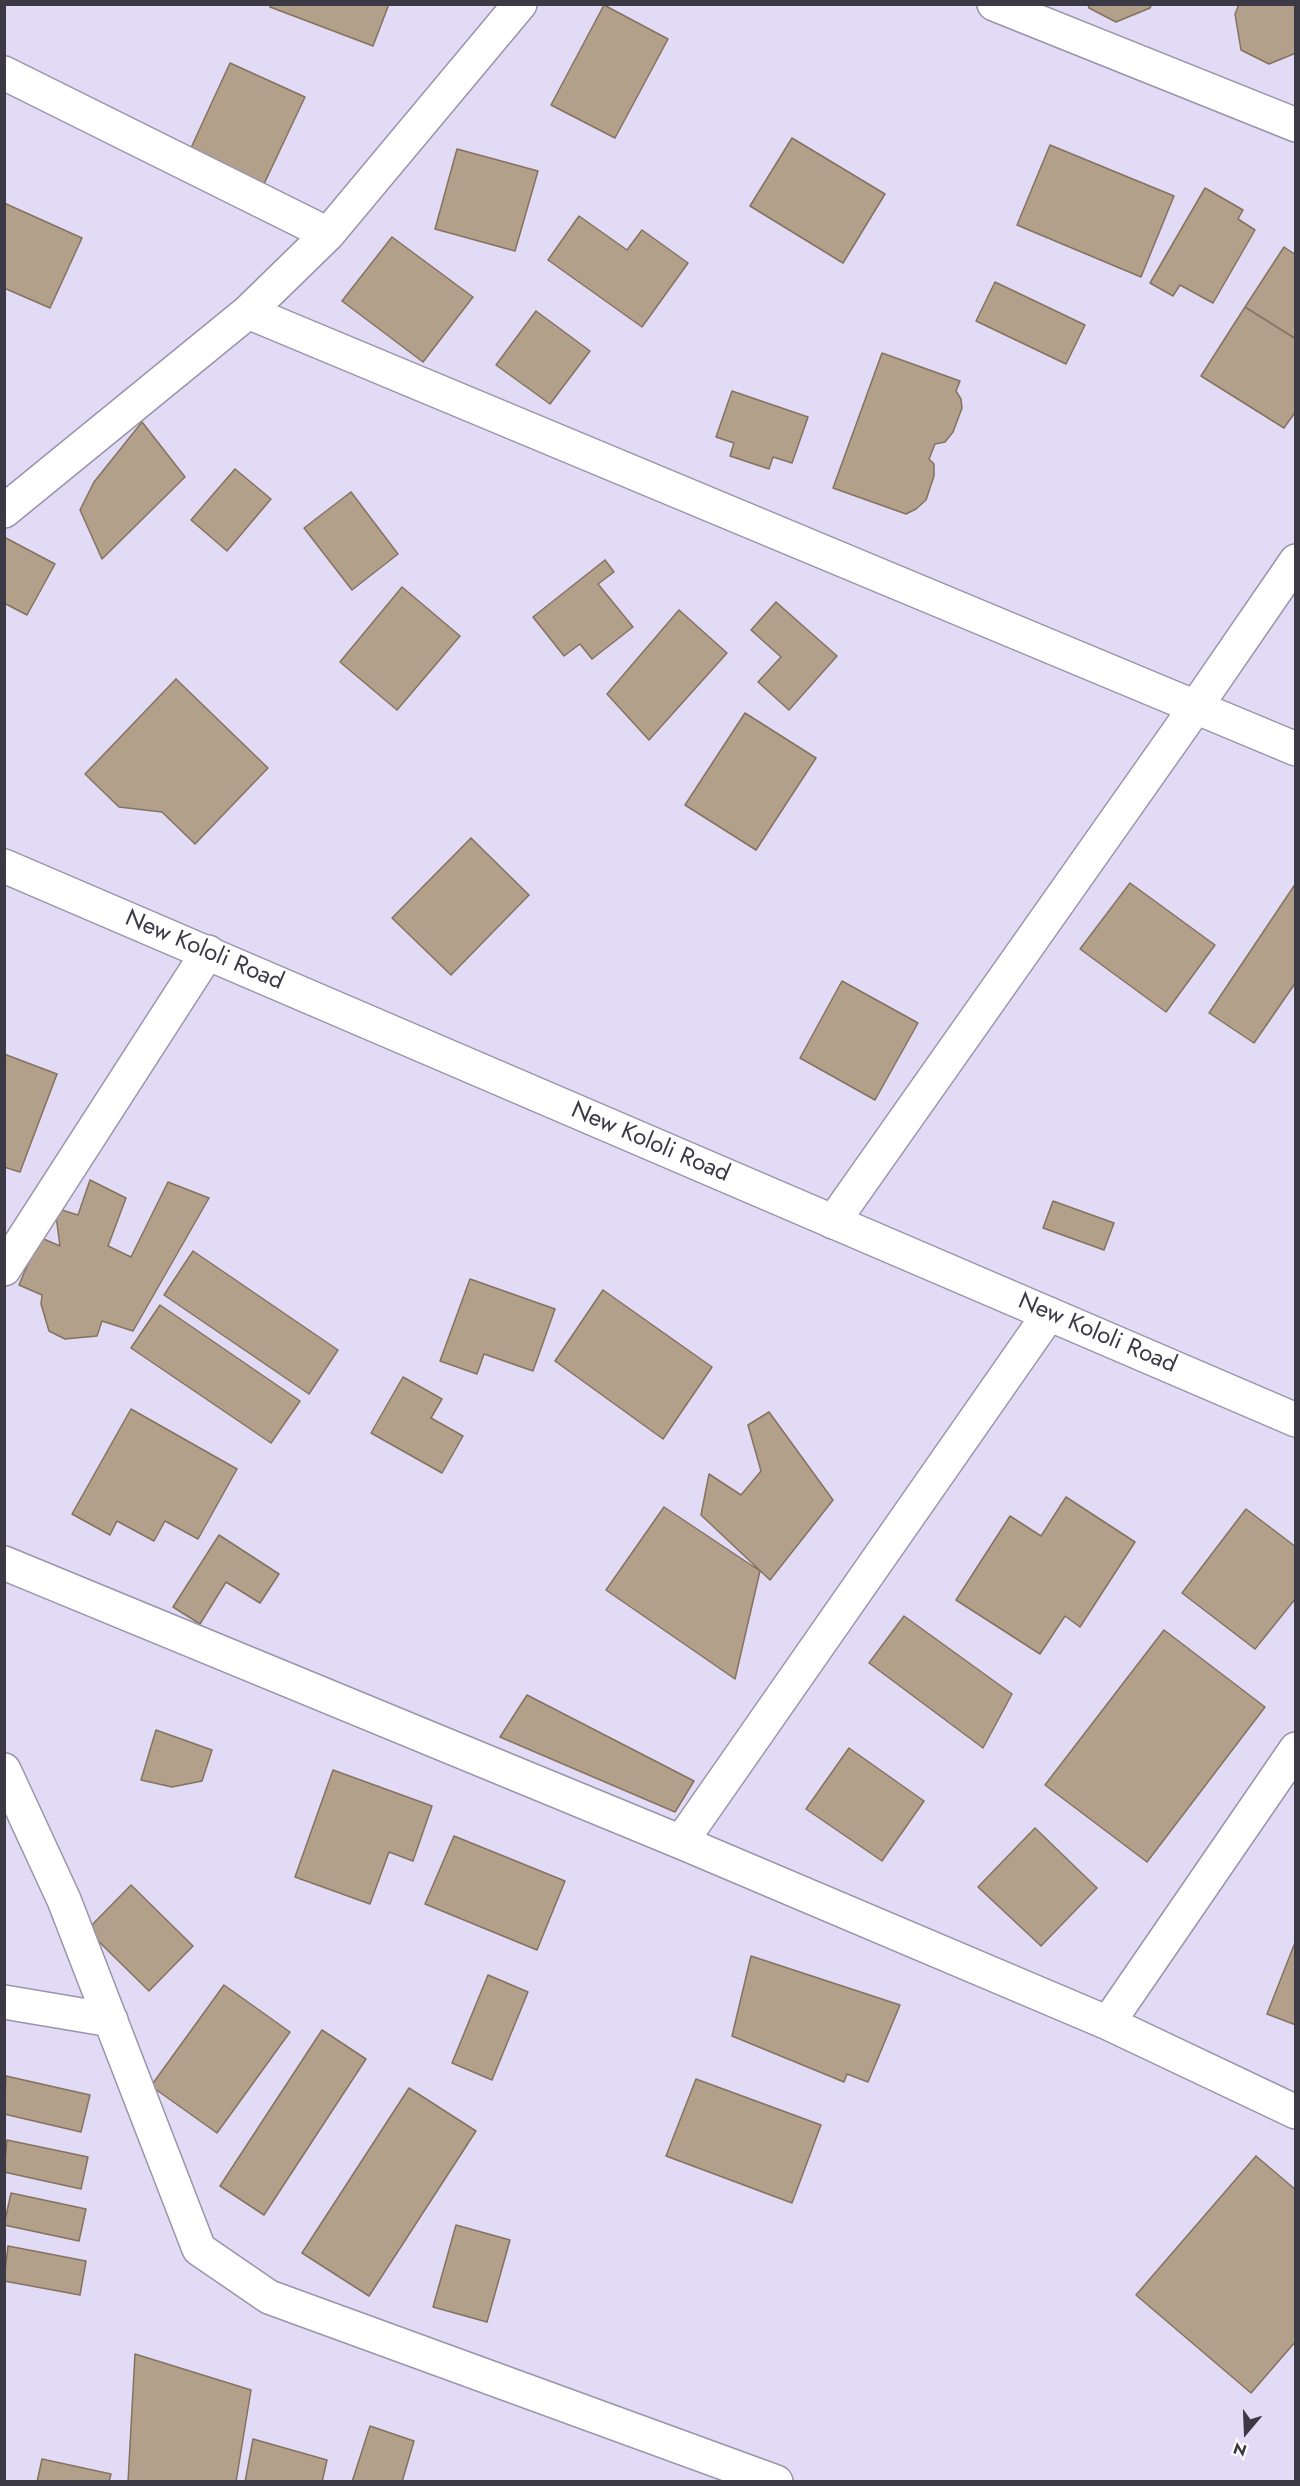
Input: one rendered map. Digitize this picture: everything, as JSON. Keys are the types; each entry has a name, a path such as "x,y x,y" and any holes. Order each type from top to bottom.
{"street":[{"path":"4,512 248,312 328,234 520,4"},
{"path":"994,4 1296,125"},
{"path":"4,73 328,234"},
{"path":"248,312 1296,749"},
{"path":"833,1222 1296,561"},
{"name":"New Kololi Road","path":"4,867 208,952 1296,1419"},
{"path":"4,1269 208,952"},
{"path":"681,1842 1049,1314"},
{"path":"4,1563 681,1842 1108,2023 1296,2112"},
{"path":"1108,2023 1296,1749"},
{"path":"4,1770 64,1900 199,2248 269,2297 776,2481"},
{"path":"4,2002 111,2020"}],"building":[{"path":"271,4 389,4 373,46 270,7"},
{"path":"1088,4 1152,4 1150,8 1116,22 1089,8"},
{"path":"1239,4 1296,4 1296,53 1269,64 1241,50 1235,14"},
{"path":"604,5 668,39 615,138 551,105"},
{"path":"230,63 305,97 264,184 190,150"},
{"path":"792,138 885,194 843,263 750,206"},
{"path":"1050,145 1174,196 1141,277 1017,225"},
{"path":"457,149 538,171 515,251 435,229"},
{"path":"1205,188 1243,210 1238,219 1255,230 1213,303 1180,285 1173,296 1150,283"},
{"path":"4,203 82,238 50,308 4,288"},
{"path":"579,216 627,250 642,230 688,263 642,327 548,260"},
{"path":"392,237 473,297 423,362 342,301"},
{"path":"1284,247 1296,255 1296,339 1245,307"},
{"path":"995,282 1085,325 1066,364 976,321"},
{"path":"1245,307 1296,339 1296,411 1284,428 1201,376"},
{"path":"536,311 590,351 550,404 496,365"},
{"path":"882,353 960,381 956,391 961,399 962,408 953,432 945,442 935,444 929,459 934,464 934,476 926,500 906,514 833,488"},
{"path":"732,391 808,417 792,463 773,457 769,469 730,456 734,443 716,437"},
{"path":"142,422 185,477 102,559 80,510 94,482"},
{"path":"235,469 271,499 227,551 191,520"},
{"path":"351,492 398,554 352,590 304,528"},
{"path":"4,537 55,564 27,615 4,603"},
{"path":"605,560 614,572 598,584 633,627 592,659 580,644 564,656 533,617"},
{"path":"402,587 460,636 397,710 340,662"},
{"path":"776,602 837,656 789,710 758,682 781,657 751,630"},
{"path":"679,610 727,653 649,740 607,694"},
{"path":"176,679 268,768 195,844 162,812 119,807 85,774"},
{"path":"745,713 816,758 756,850 685,805"},
{"path":"471,838 529,895 451,975 392,918"},
{"path":"1130,883 1215,945 1166,1012 1080,949"},
{"path":"1296,883 1296,982 1254,1043 1209,1013"},
{"path":"842,981 918,1023 875,1100 800,1058"},
{"path":"4,1054 57,1074 20,1172 4,1167"},
{"path":"90,1180 126,1198 108,1246 131,1257 168,1182 209,1198 133,1331 102,1321 97,1336 65,1339 49,1331 41,1304 42,1295 19,1285 39,1237 60,1246 55,1208 78,1215"},
{"path":"1053,1201 1114,1223 1104,1250 1043,1228"},
{"path":"193,1251 338,1350 309,1394 164,1295"},
{"path":"470,1279 555,1309 533,1371 484,1354 477,1374 440,1361"},
{"path":"603,1290 712,1367 663,1439 555,1361"},
{"path":"160,1305 300,1401 271,1443 131,1348"},
{"path":"403,1377 442,1399 431,1418 463,1436 442,1473 371,1433"},
{"path":"131,1409 237,1469 198,1539 165,1521 154,1541 117,1521 110,1535 72,1514"},
{"path":"769,1412 833,1500 770,1580 701,1515 709,1474 741,1495 761,1471 748,1425"},
{"path":"1066,1497 1135,1542 1080,1627 1065,1616 1040,1654 956,1600 1010,1516 1041,1536"},
{"path":"664,1507 760,1571 735,1679 606,1590"},
{"path":"1246,1509 1296,1547 1296,1598 1255,1649 1182,1593"},
{"path":"219,1535 279,1574 260,1603 226,1582 200,1624 173,1607"},
{"path":"904,1616 1012,1694 983,1748 869,1663"},
{"path":"1164,1630 1265,1707 1147,1862 1045,1785"},
{"path":"527,1695 694,1781 675,1812 500,1737"},
{"path":"156,1730 212,1750 202,1781 172,1787 141,1780"},
{"path":"849,1748 924,1801 882,1861 806,1809"},
{"path":"333,1770 432,1806 413,1861 389,1852 370,1904 295,1877"},
{"path":"1035,1828 1097,1888 1041,1946 978,1887"},
{"path":"454,1836 565,1881 537,1950 425,1904"},
{"path":"131,1885 193,1946 149,1991 87,1930"},
{"path":"1296,1940 1296,2025 1267,2014"},
{"path":"751,1956 900,2005 868,2082 847,2074 844,2082 732,2036"},
{"path":"488,1975 528,1992 492,2080 452,2063"},
{"path":"224,1985 290,2032 217,2133 151,2086"},
{"path":"322,2030 366,2059 264,2215 220,2186"},
{"path":"6,2076 90,2095 81,2132 4,2114"},
{"path":"696,2079 821,2125 792,2203 666,2156"},
{"path":"409,2088 476,2131 369,2296 302,2253"},
{"path":"7,2140 88,2157 81,2189 4,2172"},
{"path":"1256,2156 1296,2190 1296,2341 1251,2393 1136,2295"},
{"path":"11,2193 86,2209 79,2241 4,2225"},
{"path":"456,2225 510,2240 487,2322 433,2307"},
{"path":"8,2246 86,2261 80,2295 4,2281"},
{"path":"135,2354 251,2390 236,2482 128,2482"},
{"path":"370,2426 414,2441 402,2482 352,2482"},
{"path":"253,2439 327,2460 322,2482 245,2482"},
{"path":"42,2459 111,2474 109,2482 37,2482"}]}
